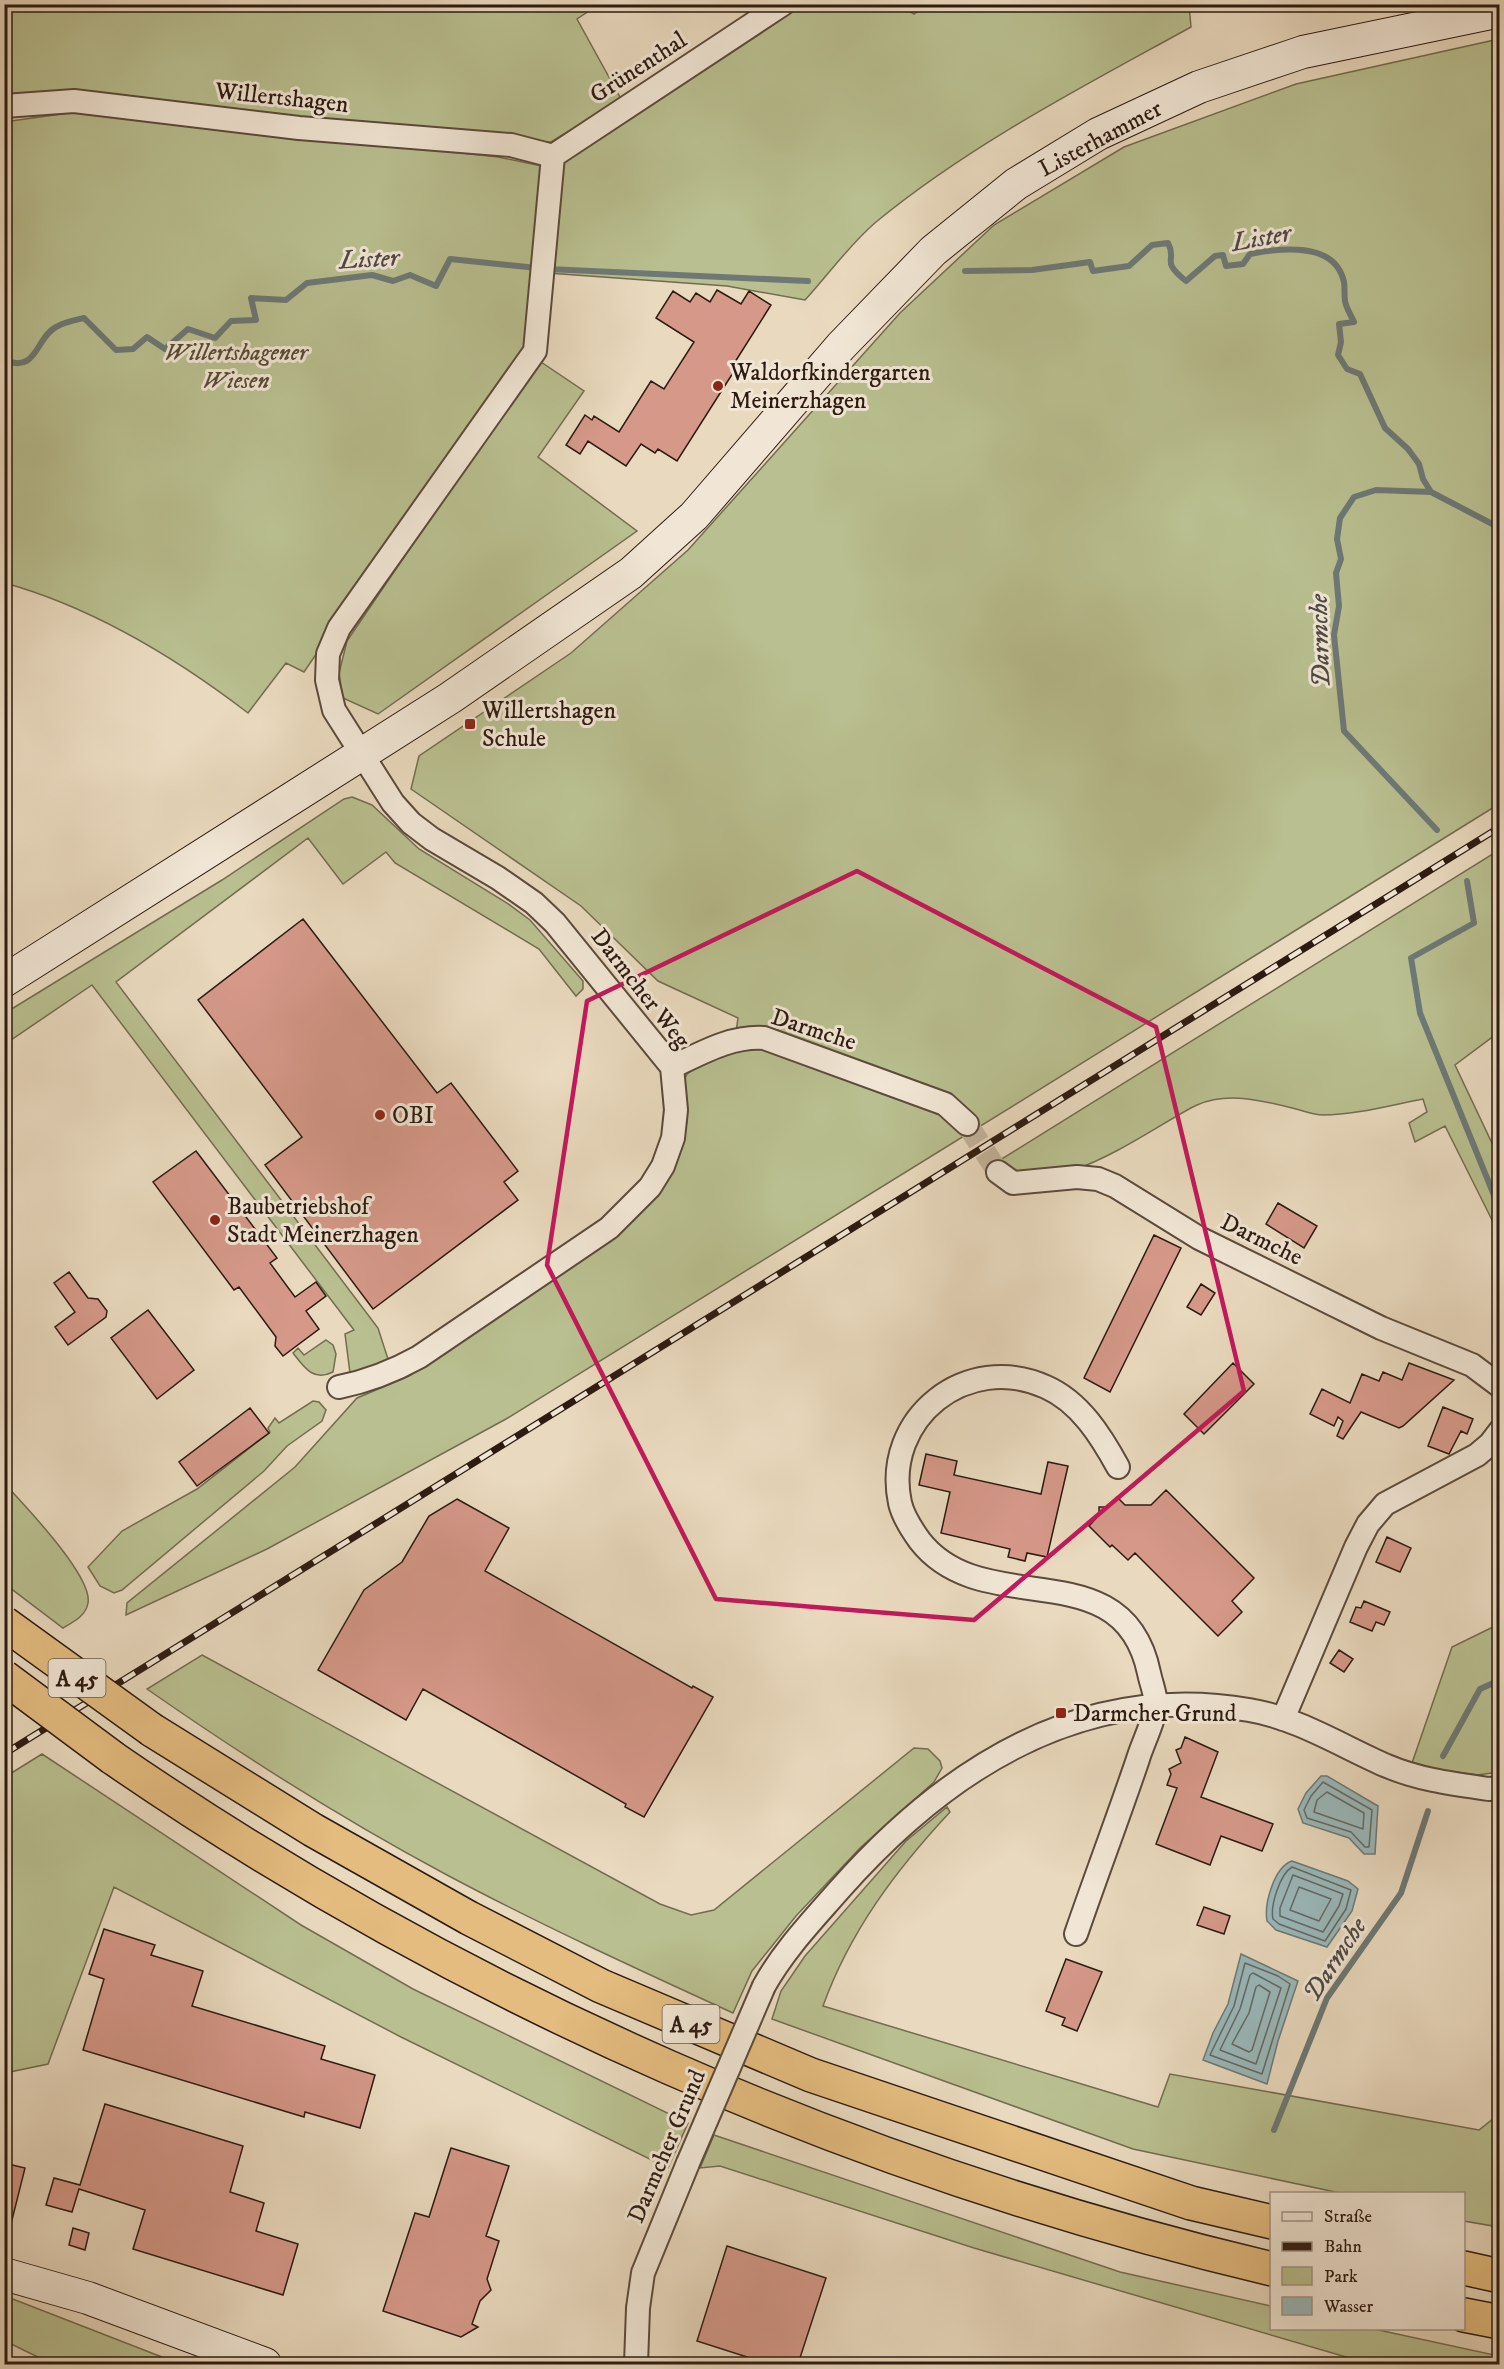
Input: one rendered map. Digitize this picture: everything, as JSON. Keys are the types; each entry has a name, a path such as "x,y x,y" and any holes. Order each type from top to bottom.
{"highway":[{"name":"A 45","path":"4,1623 152,1730 313,1830 469,1918 601,1986 811,2075 1191,2203 1270,2222"},
{"name":"A 45","path":"4,1677 182,1806 292,1875 446,1961 603,2039 783,2115 888,2155 1183,2248 1270,2269"},
{"path":"4,1700 113,1758"},
{"path":"1465,2268 1500,2276"},
{"path":"1465,2315 1500,2322"}],"main road":[{"name":"Listerhammer","path":"4,981 362,755 631,573 694,516 841,346 933,251 1016,184 1098,134 1199,87 1303,52 1500,11"},
{"path":"4,2274 88,2298 265,2364"}],"street":[{"name":"Grünenthal","path":"553,156 783,4"},
{"name":"Willertshagen","path":"4,106 74,101 299,128 511,145 553,156"},
{"name":"Darmcher Weg","path":"339,1387 369,1381 391,1373 419,1357 586,1245 632,1208 663,1166 673,1138 676,1110 672,1067 555,923 534,903 498,878 432,839 411,823 393,803 334,710 327,680 328,654 339,628 535,351 553,156"},
{"name":"Darmche","path":"672,1067 720,1044 745,1037 764,1038 945,1104 967,1124"},
{"name":"Darmche","path":"998,1172 1013,1183 1077,1177 1098,1179 1115,1186 1199,1238 1392,1333 1472,1365 1500,1386"},
{"path":"1076,1934 1156,1706 1144,1648 1123,1618 1093,1600 983,1581 955,1572 930,1554 913,1532 901,1507 897,1488 900,1452 917,1419 940,1396 986,1378 1017,1378 1047,1387 1072,1405 1100,1435 1118,1467"},
{"path":"1283,1719 1356,1547 1368,1524 1385,1503 1477,1455 1500,1431"},
{"name":"Darmcher Grund","path":"636,2364 638,2308 643,2273 764,1986 783,1953 866,1860 920,1808 962,1777 1011,1748 1056,1727 1100,1713 1156,1706 1221,1706 1252,1710 1283,1719 1420,1778 1488,1789 1500,1788"}],"highlighted area":[{"path":"857,871 1156,1027 1244,1391 974,1620 716,1599 547,1265 587,1001"}],"green space":[{"path":"5,4 598,5 577,19 621,99 551,142 5,101"},
{"path":"928,4 1189,5 1191,27 1029,117 950,167 866,231 805,300 727,286 548,273 558,160 790,5 898,5 914,14"},
{"path":"1499,39 1499,804 979,1127 961,1104 736,1032 738,1018 658,981 581,906 411,789 419,756 571,653 688,550 900,313 994,225 1124,147 1296,84"},
{"name":"Willertshagener Wiesen","path":"83,111 498,157 542,166 536,331 304,672 286,663 248,713 192,673 132,636 70,606 5,583 4,122"},
{"path":"538,360 584,391 538,457 637,531 378,714 343,698 339,673 347,641"},
{"path":"352,797 372,805 419,849 507,903 530,920 583,981 583,989 576,996 539,949 395,863 386,852 343,884 308,838 116,982 378,1328 388,1359 385,1363 350,1373 345,1334 354,1330 92,985 5,1044 5,1013 222,880 344,799"},
{"path":"1499,850 1499,1032 1455,1065 1499,1158 1499,1234 1445,1126 1415,1142 1409,1123 1427,1112 1423,1099 1360,1112 1323,1115 1259,1101 1221,1099 1197,1105 1127,1145 1069,1172 1042,1177 1018,1174 1000,1160"},
{"path":"765,1046 940,1109 964,1136 506,1419 267,1549 126,1615 127,1603 295,1467 357,1398 409,1376 600,1248 633,1221 659,1191 677,1161 687,1122 684,1081 687,1074 710,1057"},
{"path":"326,1340 333,1345 336,1354 333,1372 326,1375 314,1374 305,1368 293,1353 298,1348 304,1355"},
{"path":"313,1401 319,1402 326,1410 322,1421 287,1446 264,1471 122,1590 114,1593 100,1586 88,1567 122,1531 197,1489 270,1432 268,1428 275,1418 279,1423"},
{"path":"4,1483 69,1559 87,1591 88,1603 85,1612 63,1628 5,1584"},
{"path":"1499,1624 1499,1772 1477,1775 1411,1766 1452,1647"},
{"path":"202,1655 660,1904 691,1915 714,1910 914,1748 928,1749 940,1761 942,1768 934,1782 860,1848 796,1916 752,1971 733,2013 553,1929 408,1854 294,1786 147,1689"},
{"path":"42,1754 301,1925 413,1989 688,2123 668,2168 401,2037 114,1887 48,2064 5,2073 5,1777"},
{"path":"947,1807 950,1812 893,1879 861,1927 823,2006 1158,2107 1170,2074 1479,2130 1499,2114 1499,2227 1465,2221 1465,2192 1335,2192 1133,2149 772,2019 781,1991 805,1956 906,1841"},
{"path":"714,2135 1120,2272 1270,2306 1270,2330 1379,2330 1499,2356 1499,2364 1370,2364 974,2248 720,2166 700,2168"},
{"path":"5,2296 180,2364 52,2364 5,2341"}],"water":[{"path":"1321,1776 1327,1776 1378,1806 1375,1854 1364,1854 1349,1838 1303,1823 1298,1809 1306,1793"},
{"path":"1292,1861 1348,1881 1358,1889 1352,1911 1327,1947 1276,1930 1267,1921 1267,1905 1275,1878"},
{"path":"1241,1954 1298,1981 1278,2041 1267,2084 1203,2060 1213,2033 1228,2004"}],"building":[{"path":"717,290 741,304 749,291 771,305 735,362 738,365 677,461 658,449 655,453 641,444 626,466 588,441 580,454 566,445 585,415 592,420 594,416 619,432 651,381 664,389 694,342 656,318 673,291 690,302 696,293 710,302"},
{"name":"OBI","path":"303,919 437,1093 451,1083 518,1171 504,1182 518,1200 373,1309 265,1165 302,1137 198,1000"},
{"name":"Baubetriebshof Stadt Meinerzhagen","path":"196,1151 277,1258 270,1263 295,1297 316,1282 326,1296 306,1311 319,1329 283,1356 275,1346 276,1337 239,1287 234,1290 153,1182"},
{"path":"1278,1203 1317,1226 1304,1248 1266,1224"},
{"path":"1154,1235 1181,1248 1110,1392 1084,1378"},
{"path":"69,1272 88,1298 98,1299 107,1311 106,1317 68,1345 55,1327 75,1312 54,1283"},
{"path":"1201,1284 1215,1293 1201,1315 1187,1307"},
{"path":"148,1310 194,1370 157,1399 111,1338"},
{"path":"1233,1363 1254,1384 1204,1434 1184,1414"},
{"path":"1409,1363 1454,1380 1403,1426 1399,1428 1361,1412 1343,1439 1337,1436 1343,1421 1338,1417 1334,1426 1310,1414 1322,1389 1350,1403 1362,1374 1379,1381 1383,1372 1402,1380"},
{"path":"1443,1407 1473,1419 1467,1434 1461,1431 1449,1454 1428,1446"},
{"path":"250,1408 269,1433 197,1486 179,1462"},
{"path":"926,1454 957,1461 954,1475 1041,1494 1048,1462 1068,1466 1047,1557 1027,1553 1025,1561 1008,1557 1010,1549 941,1533 950,1492 919,1485"},
{"path":"1166,1490 1254,1578 1232,1601 1242,1612 1218,1636 1135,1553 1128,1560 1112,1545 1110,1547 1089,1526 1099,1515 1099,1507 1107,1507 1117,1497 1125,1505 1151,1505"},
{"path":"457,1499 509,1528 485,1571 692,1688 693,1686 713,1697 644,1817 625,1807 626,1804 423,1689 406,1720 318,1670 364,1590 402,1562 429,1516"},
{"path":"1387,1537 1411,1548 1400,1572 1376,1562"},
{"path":"1364,1601 1390,1612 1384,1625 1376,1622 1372,1631 1350,1622 1356,1607 1361,1608"},
{"path":"1339,1650 1353,1659 1344,1672 1330,1663"},
{"path":"1185,1737 1218,1752 1201,1797 1273,1824 1262,1851 1221,1836 1210,1865 1156,1844 1177,1788 1167,1785 1171,1774 1169,1769 1181,1763 1176,1750 1181,1748"},
{"path":"1204,1907 1230,1916 1224,1934 1197,1925"},
{"path":"104,1929 155,1945 151,1955 203,1971 192,2006 325,2046 321,2059 375,2075 360,2128 305,2112 304,2117 83,2050 104,1979 89,1974"},
{"path":"1066,1959 1102,1972 1077,2031 1062,2025 1065,2018 1046,2011"},
{"path":"105,2104 243,2146 230,2192 264,2203 256,2231 298,2244 283,2295 133,2249 145,2210 79,2189 72,2212 46,2205 54,2178 80,2185"},
{"path":"451,2148 509,2166 486,2236 499,2241 487,2279 491,2290 480,2301 472,2324 478,2327 461,2337 383,2311 415,2213 429,2217"},
{"path":"4,2163 25,2168 10,2228 4,2227"},
{"path":"73,2228 89,2233 85,2250 69,2245"},
{"path":"727,2246 826,2278 798,2364 744,2364 747,2357 697,2341"}],"waterway":[{"name":"Lister","path":"965,271 1032,270 1090,262 1093,271 1129,266 1152,245 1168,243 1171,249 1171,264 1186,281 1215,256 1223,255 1226,266 1243,264 1250,254 1276,250 1305,250 1330,259 1339,269 1344,282 1346,304 1354,322 1339,324 1341,342 1338,355 1347,369 1360,374 1385,428 1408,449 1419,464 1423,479 1431,492 1500,528"},
{"name":"Lister","path":"4,360 15,363 30,359 49,332 66,322 84,318 116,350 133,349 147,337 165,349 188,329 215,338 231,321 256,320 251,298 286,300 307,283 372,275 393,281 410,275 436,286 450,259 537,268"},
{"name":"Lister","path":"548,269 808,281"},
{"name":"Darmche","path":"1431,492 1376,490 1354,497 1340,518 1337,539 1341,559 1336,573 1339,606 1334,635 1344,731 1437,830"},
{"name":"Darmche","path":"1467,881 1474,923 1411,958 1420,1013 1500,1210"},
{"name":"Darmche","path":"1443,1756 1480,1689 1500,1680"},
{"name":"Darmche","path":"1274,2130 1327,1998 1401,1893 1428,1811"}],"tunnel":[{"path":"967,1124 998,1172"}],"railway":[{"path":"4,1754 1500,827"}],"place":[{"name":"Waldorfkindergarten Meinerzhagen","path":"718,386"},
{"name":"Willertshagen Schule","path":"470,724"},
{"name":"OBI","path":"380,1115"},
{"name":"Baubetriebshof Stadt Meinerzhagen","path":"215,1220"},
{"name":"Darmcher Grund","path":"1061,1713"}]}
